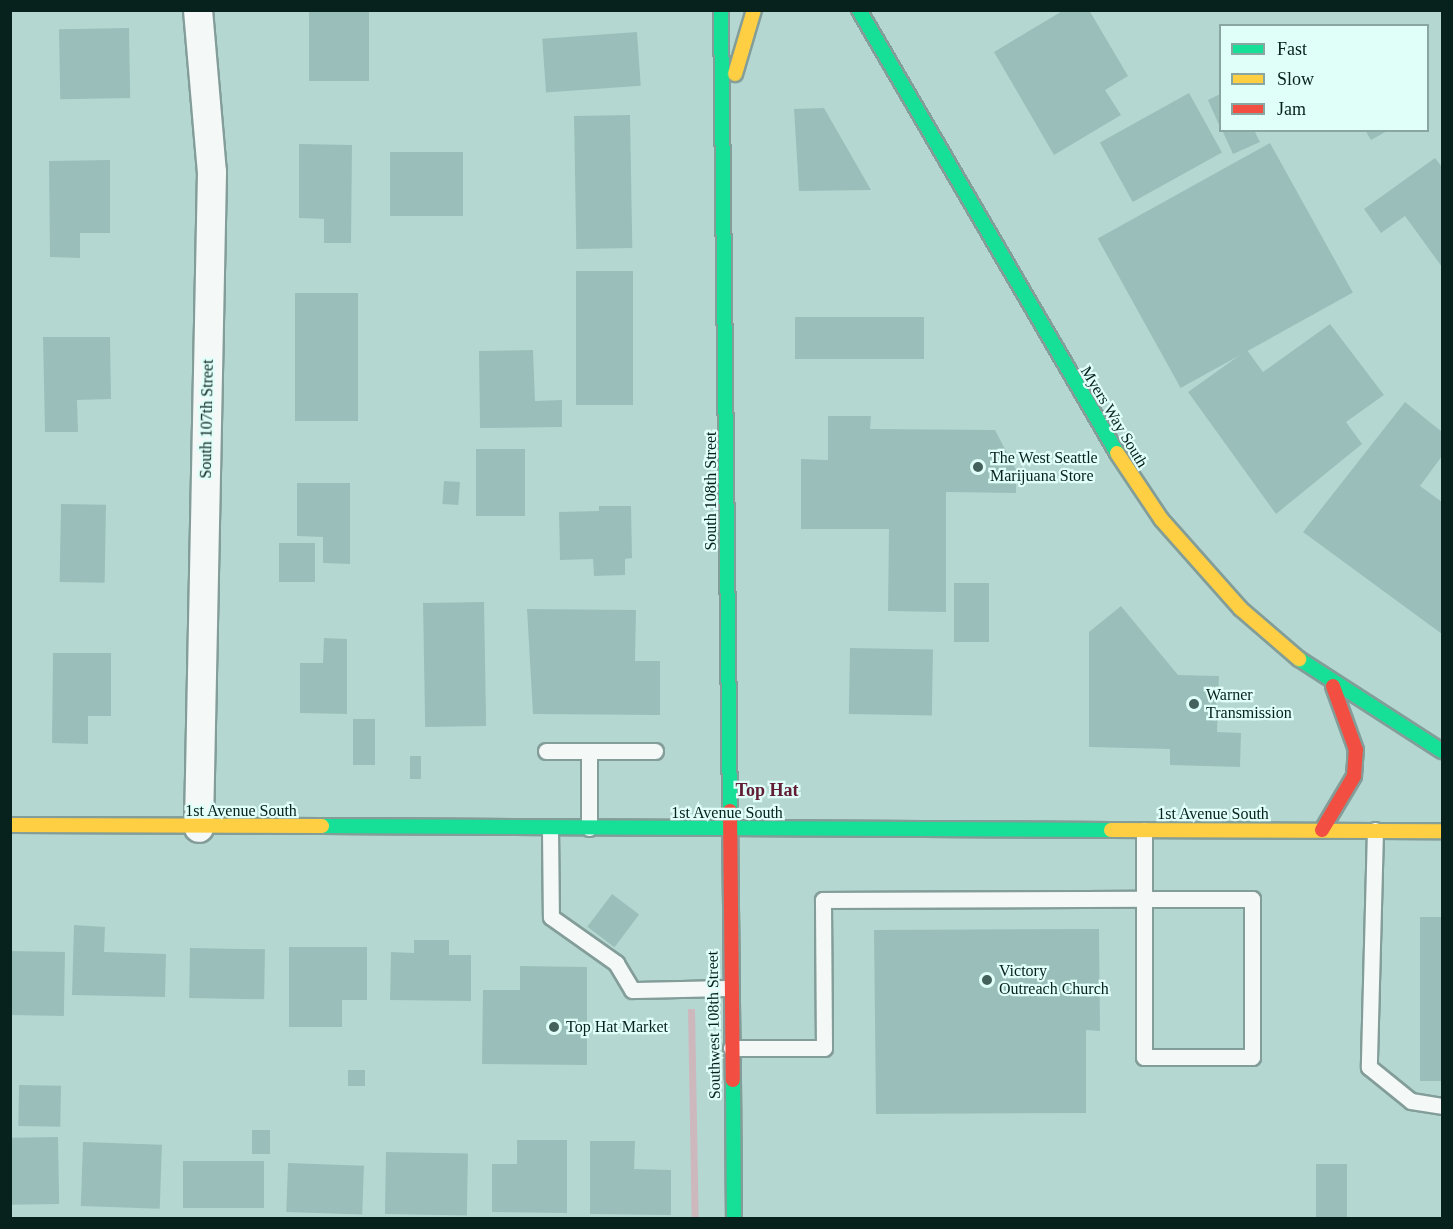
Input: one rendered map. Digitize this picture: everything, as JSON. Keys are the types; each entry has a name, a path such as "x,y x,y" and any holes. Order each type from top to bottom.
{"street":[{"name":"South 107th Street","path":"198,10 212,172 199,828"},
{"name":"South 108th Street","path":"721,10 726,153 727,830"},
{"name":"South 108th Street","path":"726,153 737,51 754,10"},
{"name":"Myers Way South","path":"866,13 1126,471 1161,519 1241,609 1334,686 1443,751"},
{"path":"1322,830 1354,776 1356,750 1334,686"},
{"name":"1st Avenue South","path":"10,825 199,828 1443,831"},
{"name":"Southwest 108th Street","path":"727,830 734,1218"}],"lane":[{"path":"546,751 655,751"},
{"path":"589,751 589,828"},
{"path":"550,828 551,917 616,963 632,990 730,988"},
{"path":"731,1048 824,1048 823,900 1144,899 1252,899 1252,1057 1144,1057 1144,899 1144,830"},
{"path":"1375,830 1368,1067 1411,1101 1443,1106"}],"shaded area":[{"path":"688,1009 695,1009 699,1218 692,1218"}],"building":[{"path":"309,10 369,10 369,81 309,81"},
{"path":"1064,10 1089,10 1128,76 1105,90 1121,115 1054,155 994,52"},
{"path":"129,28 130,98 60,99 59,29"},
{"path":"637,32 641,86 546,92 542,39"},
{"path":"1189,93 1222,152 1133,202 1100,142"},
{"path":"1219,94 1219,125 1208,100"},
{"path":"824,108 871,190 799,191 794,109"},
{"path":"630,115 632,248 576,249 574,116"},
{"path":"1223,132 1255,132 1260,142 1233,154"},
{"path":"1366,132 1385,132 1371,140"},
{"path":"1270,143 1353,293 1181,388 1098,239"},
{"path":"299,144 352,145 351,243 324,243 324,219 299,218"},
{"path":"390,152 463,152 463,216 390,216"},
{"path":"1435,158 1442,167 1442,267 1405,216 1381,233 1364,209"},
{"path":"110,160 110,233 80,233 80,258 50,257 49,161"},
{"path":"576,271 633,271 633,405 576,405"},
{"path":"295,293 358,293 358,421 295,421"},
{"path":"795,317 924,317 924,359 795,359"},
{"path":"1330,324 1384,395 1346,422 1362,444 1276,514 1188,392 1247,350 1263,372"},
{"path":"43,337 110,337 111,399 77,400 78,432 45,432"},
{"path":"533,350 535,401 562,400 562,427 480,428 479,351"},
{"path":"1405,402 1442,432 1442,456 1420,486 1442,502 1442,634 1303,532"},
{"path":"828,416 871,416 870,429 995,430 1016,470 1016,493 946,492 946,612 888,611 889,529 801,529 801,459 828,460"},
{"path":"476,449 525,449 525,516 476,516"},
{"path":"444,481 460,482 458,505 442,504"},
{"path":"297,483 350,483 350,564 323,563 323,537 297,536"},
{"path":"61,504 106,505 105,583 60,582"},
{"path":"599,506 631,506 632,558 625,559 625,575 594,576 593,559 560,560 559,512 599,511"},
{"path":"279,543 315,543 315,582 279,582"},
{"path":"954,583 989,583 989,642 954,642"},
{"path":"484,602 486,726 425,727 423,603"},
{"path":"1121,606 1178,675 1219,676 1217,732 1241,733 1240,767 1170,765 1170,749 1089,747 1089,632"},
{"path":"527,609 636,610 635,661 660,661 660,715 533,714"},
{"path":"324,638 347,639 347,714 300,713 300,663 323,663"},
{"path":"850,648 933,649 932,715 849,714"},
{"path":"53,653 111,653 111,716 88,716 88,744 52,743"},
{"path":"353,719 375,719 375,765 353,765"},
{"path":"410,756 421,756 421,779 410,779"},
{"path":"612,894 639,914 614,947 587,927"},
{"path":"1420,917 1442,917 1442,1081 1420,1081"},
{"path":"74,925 105,927 104,952 166,954 165,997 72,995"},
{"name":"Victory Outreach Church","path":"1099,929 1100,1031 1086,1030 1086,1113 876,1114 874,930"},
{"path":"414,940 449,940 449,955 471,955 471,1001 390,1000 391,952 414,953"},
{"path":"289,947 367,947 367,1000 342,1000 342,1027 289,1027"},
{"path":"190,948 265,949 264,999 189,998"},
{"path":"10,951 65,952 64,1016 10,1015"},
{"path":"520,966 587,967 587,1065 482,1064 483,990 520,990"},
{"path":"348,1070 365,1070 365,1086 348,1086"},
{"path":"19,1085 61,1086 60,1127 18,1126"},
{"path":"252,1130 270,1130 270,1154 252,1154"},
{"path":"58,1137 59,1204 11,1205 10,1138"},
{"path":"517,1140 567,1140 567,1213 492,1212 492,1164 517,1164"},
{"path":"590,1141 635,1141 634,1169 671,1170 671,1215 590,1214"},
{"path":"83,1142 162,1145 160,1209 81,1206"},
{"path":"386,1152 468,1153 467,1215 385,1214"},
{"path":"183,1161 264,1161 264,1208 183,1208"},
{"path":"288,1163 364,1166 362,1215 286,1212"},
{"path":"1316,1164 1347,1164 1347,1218 1316,1218"}],"traffic: fast":[{"path":"721,10 730,811"},
{"path":"859,10 1117,453"},
{"path":"1299,659 1442,751"},
{"path":"322,826 1111,830"},
{"path":"733,1080 734,1218"}],"traffic: slow":[{"path":"735,74 754,10"},
{"path":"1117,453 1161,519 1241,609 1299,659"},
{"path":"10,825 322,826"},
{"path":"1111,830 1442,831"}],"traffic: jam":[{"path":"1322,830 1354,776 1356,750 1333,686"},
{"path":"730,811 733,1080"}],"place":[{"name":"The West Seattle Marijuana Store","path":"978,467"},
{"name":"Warner Transmission","path":"1194,704"},
{"name":"Victory Outreach Church","path":"987,980"},
{"name":"Top Hat Market","path":"554,1027"}],"district":[{"name":"Top Hat","path":"767,790"}]}
